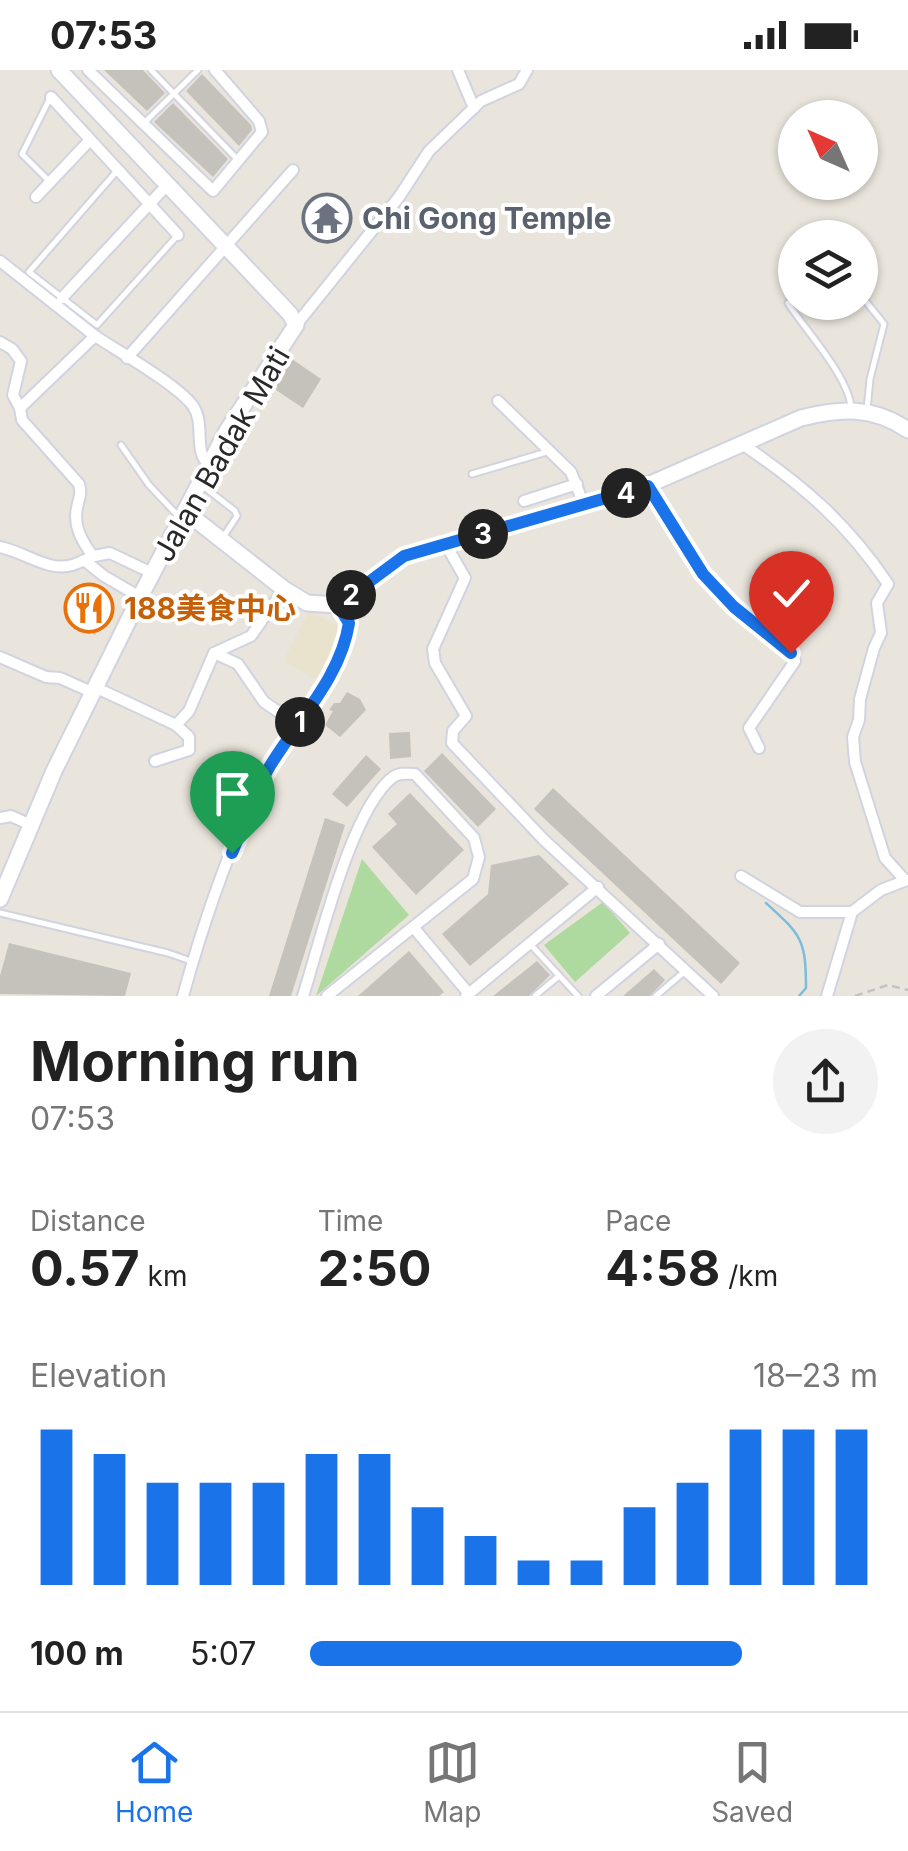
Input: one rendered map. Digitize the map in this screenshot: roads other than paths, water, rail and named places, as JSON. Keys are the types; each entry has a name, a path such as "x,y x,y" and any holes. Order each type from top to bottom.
{"main road":[{"name":"Jalan Badak Mati","path":"0,899 93,690 152,573 228,429 296,325 66,73"},
{"path":"184,516 307,603 338,605 404,556 648,486 801,418 826,411 858,410 908,430"}],"street":[{"path":"88,70 208,189 217,189 258,138 261,126 215,70"},
{"path":"458,70 474,108"},
{"path":"296,325 430,152 474,108 491,95 518,84 528,70"},
{"path":"50,97 178,234"},
{"path":"36,197 90,140"},
{"path":"127,358 293,170"},
{"path":"62,298 168,184"},
{"path":"0,261 95,336 194,406 201,455 210,466"},
{"path":"20,408 95,336"},
{"path":"0,342 21,362 14,395 22,420 79,484 76,522 88,557 104,576 140,597"},
{"path":"498,401 551,451 578,484 584,505"},
{"path":"742,444 813,494 859,541 888,584 877,603 881,633 853,736 855,762 885,858 906,879 880,890 852,912 827,996"},
{"path":"524,501 578,484"},
{"path":"648,486 703,574 734,607 778,640 795,661 750,728 760,748"},
{"path":"446,544 465,578 433,649 435,664 466,716 454,730 452,743 544,840 713,996"},
{"path":"0,547 58,568 70,568 88,557 110,553 152,573"},
{"path":"176,724 190,711 214,653 250,636 284,589"},
{"path":"183,996 232,853 268,769 318,694 347,639 349,623 338,605"},
{"path":"214,653 238,664 264,702 298,725"},
{"path":"0,657 46,677 60,678 87,690 100,690 176,724 189,736 189,750 155,761"},
{"path":"303,996 308,980 358,824 392,778 401,773 415,774 474,838 478,857 473,879 327,996 308,980"},
{"path":"0,818 11,816 31,825"},
{"path":"742,876 800,912 852,912"},
{"path":"414,928 468,995 598,886"},
{"path":"596,996 659,944"}],"lane":[{"path":"151,70 240,161"},
{"path":"142,124 198,70"},
{"path":"50,97 22,154 50,182"},
{"path":"118,170 29,272 98,326 178,234"},
{"path":"800,320 858,410 884,324 878,316"},
{"path":"121,445 149,484 184,516"},
{"path":"472,474 551,451"},
{"path":"200,484 237,516 222,540"},
{"path":"0,913 168,952 192,962"},
{"path":"530,944 578,996"},
{"path":"656,996 686,970"},
{"path":"534,996 559,976"}],"waterway":[{"path":"766,903 794,931 803,948 806,988 799,996"}],"place":[{"name":"Chi Gong Temple","path":"327,218"},
{"name":"188美食中心","path":"89,608"}]}
